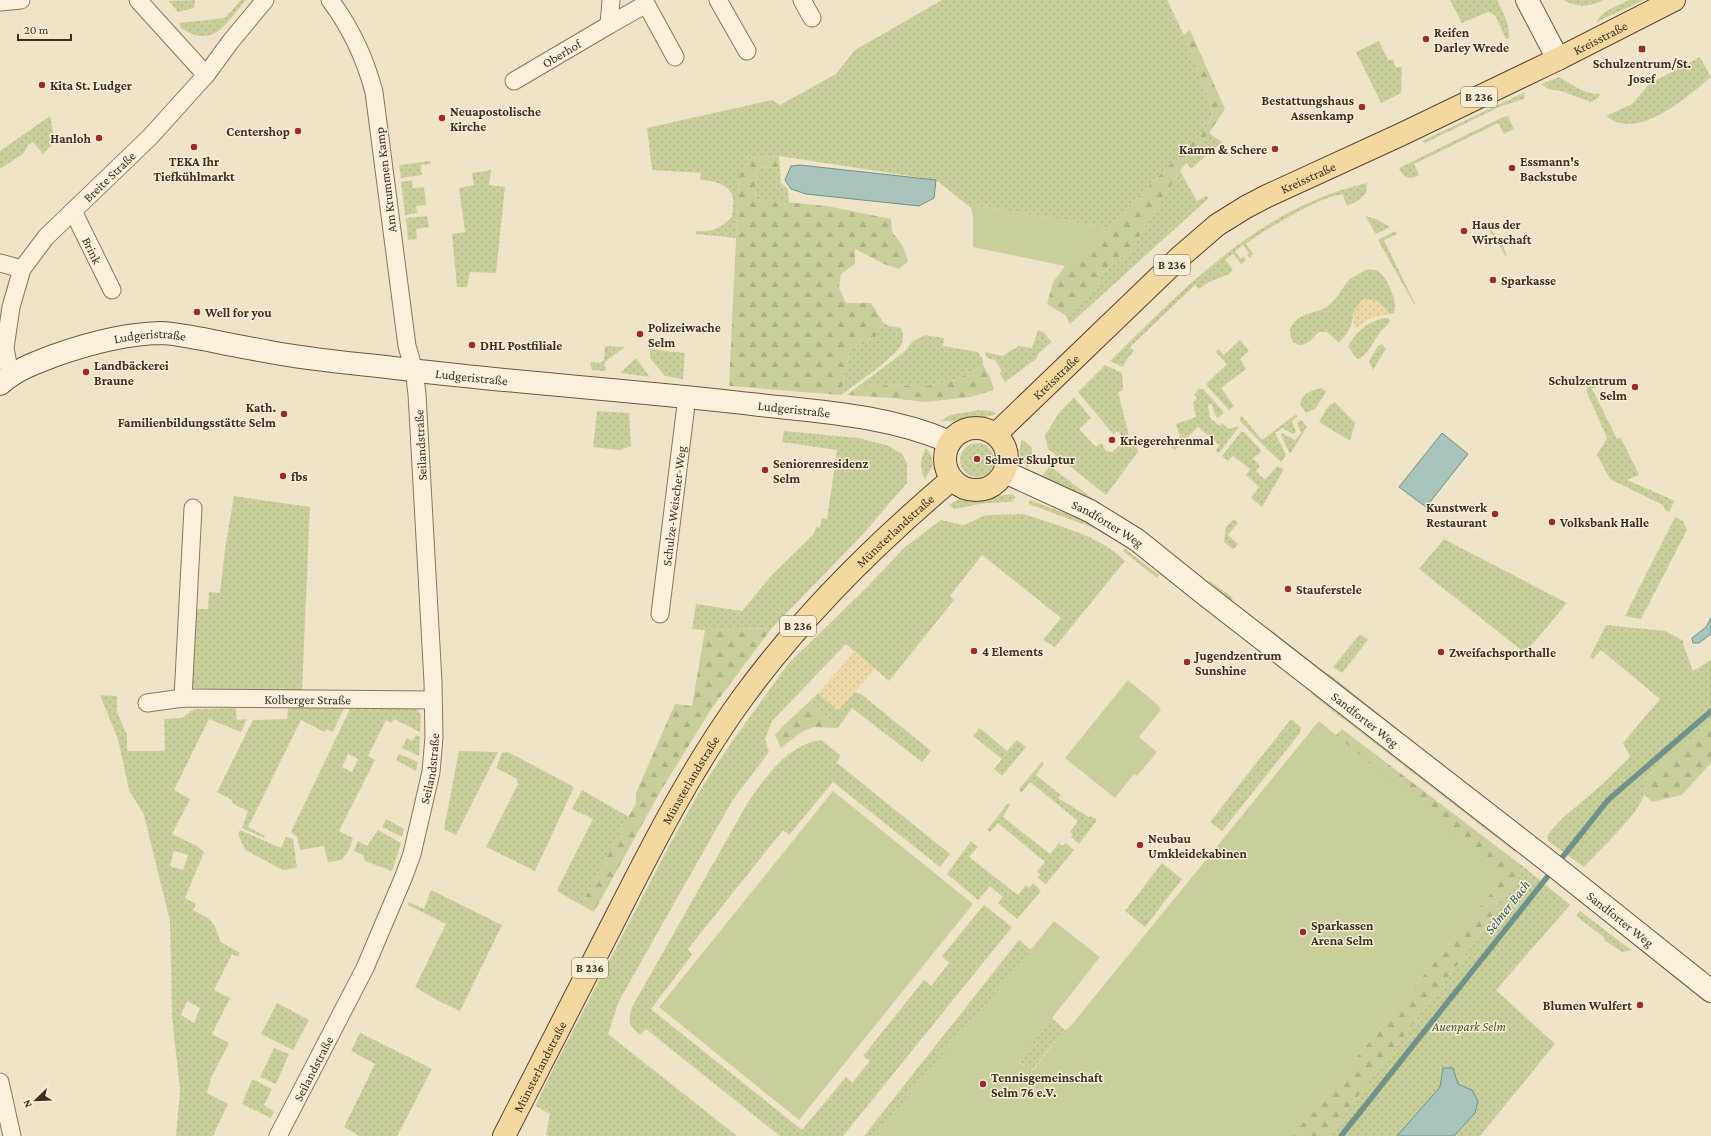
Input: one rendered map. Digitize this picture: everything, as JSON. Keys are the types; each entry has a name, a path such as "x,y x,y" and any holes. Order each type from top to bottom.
{"main road":[{"name":"Kreisstraße","path":"996,434 1181,256 1217,225 1246,206 1400,135 1558,59 1674,0"},
{"path":"976,427 987,429 996,434 1003,442 1007,452 1005,472 1000,480 993,486 976,490 959,485 952,479 947,470 945,461 946,451 950,442 957,434 966,429 976,427"},
{"name":"Münsterlandstraße","path":"504,1136 670,813 714,740 740,701 797,628 900,524 952,479"}],"street":[{"path":"0,2 21,0"},
{"path":"138,0 206,76"},
{"name":"Breite Straße","path":"5,380 4,348 10,307 22,269 46,237 150,137 206,76 231,41 265,0"},
{"name":"Am Krummen Kamp","path":"330,0 357,43 368,70 374,92 406,338 414,370"},
{"path":"609,25 611,0"},
{"path":"718,0 747,51"},
{"path":"802,0 812,18"},
{"path":"1527,0 1558,59"},
{"name":"Oberhof","path":"514,81 645,2 675,57"},
{"name":"Brink","path":"73,211 112,290"},
{"path":"0,263 22,269"},
{"name":"Ludgeristraße","path":"5,380 21,368 102,340 132,335 163,333 188,336 273,353 414,370 844,414 892,422 926,431 950,442"},
{"name":"Seilandstraße","path":"278,1136 365,968 406,871 412,854 431,772 434,738 428,572 417,394 414,370"},
{"name":"Schulze-Weischer-Weg","path":"660,614 687,397"},
{"name":"Sandforter Weg","path":"1005,472 1090,511 1137,540 1319,685 1539,854 1711,991"},
{"path":"183,698 193,508"},
{"name":"Kolberger Straße","path":"147,703 183,698 433,700"},
{"path":"0,1082 12,1136"}],"green space":[{"path":"195,0 194,8 178,12 169,1"},
{"path":"241,0 246,0 225,25 211,35 202,36 192,34 181,28 179,23 225,18"},
{"path":"942,0 1167,0 1184,35 1213,113 1206,128 1108,228 975,205 971,208 936,180 779,156 756,157 749,159 739,176 736,238 696,234 696,231 716,229 732,217 733,198 731,193 720,184 700,180 701,173 652,170 647,128 772,100 780,105 836,74 855,50"},
{"path":"1450,0 1497,0 1507,23 1509,38 1506,39 1495,15 1488,12 1462,23"},
{"path":"1563,0 1604,0 1584,6"},
{"path":"1629,0 1644,0 1597,22 1606,11"},
{"path":"1190,30 1225,109 1180,171 1130,252 1103,272 1097,289 1065,315 1047,304 1053,282 1065,266 1108,228 1206,128 1213,113 1184,35"},
{"path":"1379,41 1388,60 1393,59 1395,67 1402,67 1401,93 1381,103 1356,52"},
{"path":"1700,57 1711,77 1676,105 1662,114 1633,124 1619,123 1606,116 1632,104 1649,84"},
{"path":"1559,77 1584,91 1600,94 1598,98 1591,102 1561,91 1548,89 1541,84"},
{"path":"1525,92 1524,99 1499,107 1425,143 1422,141"},
{"path":"50,116 55,141 43,154 33,142 28,145 24,153 0,169 0,151"},
{"path":"1508,116 1514,129 1504,134 1498,123 1414,164 1419,175 1410,178 1407,177 1399,168 1499,119"},
{"path":"1209,133 1222,142 1191,169 1186,162"},
{"path":"779,156 780,167 758,168 755,199 827,206 891,219 892,232 903,246 908,261 899,269 884,264 855,249 855,264 841,274 839,288 846,303 871,303 883,322 874,339 850,349 841,395 729,386 739,176 749,159 756,157"},
{"path":"430,161 431,164 421,165 422,175 401,178 399,165"},
{"path":"780,167 781,183 788,189 789,203 755,199 758,168"},
{"path":"491,170 489,185 505,187 496,273 470,272 467,287 457,287 452,234 465,232 459,188 474,185 472,173"},
{"path":"1180,171 1197,201 1206,196 1209,198 1070,324 1065,315 1097,289 1103,272 1130,252"},
{"path":"412,180 413,188 424,187 426,205 416,206 417,213 405,215 401,182"},
{"path":"1367,183 1366,193 1359,200 1347,206 1343,195 1324,199 1265,231 1246,244 1253,254 1250,258 1247,255 1249,253 1243,245 1235,251 1241,259 1244,257 1246,260 1241,264 1233,254 1225,259 1233,270 1229,274 1209,282 1199,289 1195,285 1130,347 1134,351 1127,359 1123,367 1110,361 1196,279 1226,254 1259,231 1293,211 1329,195"},
{"path":"975,205 1108,228 1065,266 973,247 973,217 971,208"},
{"path":"427,216 429,227 416,229 417,239 408,240 406,218"},
{"path":"1365,216 1376,219 1390,227 1376,234"},
{"path":"1486,223 1501,242 1507,255 1505,256 1499,243 1483,224"},
{"path":"1395,231 1397,234 1384,240 1415,304 1378,240"},
{"path":"1369,269 1378,271 1382,274 1389,284 1395,303 1394,313 1389,314 1383,306 1353,313 1352,322 1349,329 1339,343 1327,332 1319,332 1305,344 1301,345 1294,343 1290,329 1295,321 1303,316 1321,310 1330,304 1350,279"},
{"path":"1386,318 1390,321 1368,351 1359,359 1356,358 1348,346 1351,341 1368,324"},
{"path":"883,322 889,326 901,328 903,336 902,343 892,356 884,363 841,395 850,349 874,339"},
{"path":"1038,330 1043,332 1052,342 1039,353 1036,359 1005,382 999,372 1002,371 995,360 987,358 985,352 1002,356 1019,346 1032,348"},
{"path":"925,335 944,338 943,346 978,352 983,360 983,365 955,380 927,386 871,385 853,390 904,352 913,341"},
{"path":"1240,340 1249,351 1240,359 1246,369 1221,388 1234,406 1229,410 1207,386 1207,383 1227,364 1216,352 1218,349 1224,355"},
{"path":"1382,344 1386,349 1373,370 1369,361 1378,346"},
{"path":"605,346 625,347 606,361 604,365 606,368 605,371 592,370 590,362 600,363 604,360"},
{"path":"650,349 685,353 683,379 665,376 650,358"},
{"path":"636,358 650,377 620,373"},
{"path":"983,365 990,377 994,390 971,397 926,402 847,395 853,390 871,385 927,386 955,380"},
{"path":"1105,365 1122,373 1123,390 1118,392 1131,444 1136,443 1138,452 1106,495 1048,449 1045,435 1059,413 1074,397 1091,418 1079,429 1096,447 1101,443 1106,451 1112,452 1125,441 1118,431 1113,434 1078,392"},
{"path":"1592,379 1596,387 1592,389 1617,439 1621,438 1639,475 1627,480 1673,500 1674,502 1669,512 1665,510 1663,505 1610,479 1597,455 1607,438 1586,390"},
{"path":"1322,388 1326,392 1315,409 1306,413 1300,404 1301,400 1305,394"},
{"path":"1199,389 1203,389 1224,412 1218,418 1215,415 1212,404 1208,405 1210,418 1220,426 1222,423 1229,429 1238,426 1219,453 1216,451 1219,445 1198,427 1175,450 1171,447 1180,438 1176,424 1196,417 1193,403 1197,398 1194,395"},
{"path":"1335,402 1355,423 1350,441 1319,422 1329,405"},
{"path":"980,410 992,411 997,414 967,422 941,421 950,415"},
{"path":"597,411 629,413 631,446 620,450 593,447"},
{"path":"1295,415 1298,416 1292,421 1296,432 1293,434 1282,428 1275,433 1286,455 1281,462 1240,421 1242,416 1262,440"},
{"path":"1301,420 1307,427 1290,454 1281,435 1282,433 1295,440 1301,433 1297,423"},
{"path":"784,431 859,438 889,446 902,454 907,463 907,483 863,534 772,628 692,629 696,604 742,611 772,575 814,534 816,527 820,528 822,518 827,519 837,450 782,442"},
{"path":"1241,432 1244,432 1260,449 1261,452 1253,458 1260,466 1256,471 1265,480 1277,466 1284,469 1262,507 1251,498 1259,487 1246,475 1250,469 1233,456 1228,461 1222,456"},
{"path":"1022,439 1032,448 1032,459 1028,468 1022,461 1020,454"},
{"path":"974,443 980,443 984,444 991,450 994,460 993,467 987,474 980,477 974,477 970,476 963,470 960,463 960,457 961,453 967,446"},
{"path":"926,448 931,455 933,465 925,479 921,463 922,456"},
{"path":"1050,466 1093,499 1091,500 1042,476"},
{"path":"1012,494 1016,497 1011,502 985,503 954,509 949,505 959,499 983,501 995,496"},
{"path":"234,496 310,507 302,691 194,688 187,679 192,609 208,609 209,592 220,593 225,549"},
{"path":"1030,500 1100,526 1099,530 1029,504"},
{"path":"1024,514 1078,532 1091,538 1115,552 1125,561 1055,647 1043,640 1061,618 982,555 950,596 954,600 889,681 846,644 772,721 765,739 769,752 732,801 619,1001 608,1034 737,1136 548,1136 546,1134 550,1114 535,1106 552,1071 670,844 702,787 733,740 788,664 866,588 905,547 941,520 964,525 986,515"},
{"path":"1675,517 1683,521 1687,530 1641,619 1625,616"},
{"path":"1234,519 1238,523 1228,535 1238,544 1233,549 1224,542 1226,527"},
{"path":"1444,539 1567,603 1525,653 1419,569"},
{"path":"1124,548 1159,575 1157,578 1123,551"},
{"path":"1210,581 1233,598 1230,603 1206,585"},
{"path":"1606,625 1665,631 1684,641 1683,644 1693,671 1711,660 1711,721 1646,778 1646,789 1640,804 1617,833 1584,867 1548,841 1547,836 1564,817 1596,790 1630,757 1623,743 1660,699 1601,650 1593,659 1590,657"},
{"path":"772,628 712,708 660,792 594,912 581,905 636,803 636,793 675,704 692,706 705,630"},
{"path":"1360,634 1368,640 1342,673 1333,667"},
{"path":"1328,673 1435,759 1423,758 1325,679"},
{"path":"1128,680 1158,705 1161,710 1139,737 1157,752 1137,776 1134,774 1115,798 1065,758"},
{"path":"1314,691 1517,848 1515,852 1311,694"},
{"path":"855,692 861,694 931,751 922,762 852,708 838,728 810,701 818,693 838,710"},
{"path":"100,695 117,696 117,712 127,735 127,751 165,751 164,719 182,718 194,709 236,708 237,720 247,719 241,732 209,719 174,790 190,799 172,834 197,846 204,852 185,898 196,904 193,910 212,922 221,942 240,953 238,957 232,954 214,990 230,998 212,1034 229,1043 211,1078 207,1093 228,1104 213,1136 176,1136 180,1091 172,1016 170,921 144,815 129,790 118,739","holes":["174,851 188,855 183,870 170,866","187,1001 200,1008 194,1023 181,1015"]},
{"path":"810,701 838,728 813,727 800,733 781,748 775,735"},
{"path":"288,707 344,708 333,732 327,729 325,732 301,720 248,827 265,836 264,838 242,828 248,811 232,803 232,800 217,792 253,720 287,719"},
{"path":"354,707 416,709 421,715 420,732 394,719 392,723 386,720 368,756 375,760 339,831 353,838 349,850 342,860 328,862 324,846 300,850 297,837 291,832 350,709","holes":["348,754 358,759 352,772 342,767"]},
{"path":"1291,719 1301,727 1300,733 1222,831 1210,822"},
{"name":"Sparkassen Arena Selm","path":"1319,721 1495,868 1500,882 1292,1136 876,1136 969,1021 971,1023 1054,921 1100,957 1019,1060 1020,1063 1032,1071 1065,1030 1069,1028"},
{"path":"1711,721 1711,763 1682,795 1652,802 1645,795 1646,778"},
{"path":"980,728 1007,751 1017,740 1026,747 1002,776 994,769 1002,759 973,736"},
{"path":"1342,729 1525,868 1462,959 1328,1136 1292,1136 1500,882 1336,735"},
{"path":"416,735 420,737 419,756 402,748 407,738 412,741"},
{"path":"821,740 840,755 837,763 950,854 940,867 833,782 789,835 783,830 688,949 692,955 651,1009 802,1130 846,1077 852,1083 870,1061 863,1056 924,980 931,986 949,963 942,956 984,905 1012,927 843,1136 780,1136 646,1029 640,1035 631,1026 630,1016 632,1007 747,804 769,774 787,756 797,748"},
{"path":"459,751 498,752 456,835 444,829"},
{"path":"508,752 574,787 535,871 486,847 518,784 517,779 496,768 502,753"},
{"path":"399,754 418,762 416,771 396,760"},
{"path":"1042,762 1044,764 1036,775 1061,795 1058,798 1089,817 1091,816 1097,820 1079,844 1071,837 1073,834 1070,832 1078,821 1030,782 1021,793 1019,789"},
{"path":"582,790 629,817 581,905 557,891 593,819 572,809"},
{"path":"833,791 973,904 799,1120 659,1007"},
{"path":"1008,803 1010,805 1003,817 1050,854 1059,843 1062,846 1066,843 1074,850 1046,884 1038,878 1040,874 1037,872 1045,862 998,823 990,832 987,830"},
{"path":"386,819 404,829 402,837 382,827"},
{"path":"240,830 281,848 286,837 293,839 297,868 283,870 245,850 238,834"},
{"path":"378,830 401,843 392,871 365,861 363,855 354,851 358,841 367,846"},
{"path":"971,841 978,847 969,857 1018,895 1026,885 1029,888 1033,883 1041,891 1017,919 998,903 1003,897 990,886 978,900 947,874"},
{"path":"1162,863 1182,879 1145,927 1125,911"},
{"name":"Auenpark Selm","path":"1525,868 1570,905 1496,990 1555,1044 1480,1136 1454,1136 1475,1113 1472,1090 1458,1084 1453,1068 1443,1068 1440,1087 1397,1136 1328,1136 1462,959"},
{"path":"431,890 502,925 460,1011 415,987 446,924 408,905 409,902 424,909"},
{"path":"1580,911 1631,950 1622,952 1604,940 1605,938 1576,916"},
{"path":"1019,940 1031,950 971,1023 969,1022 876,1136 864,1136"},
{"path":"277,1003 309,1020 293,1050 261,1034"},
{"path":"1052,1018 1065,1030 1031,1071 1019,1060"},
{"path":"360,1033 432,1069 397,1136 359,1136 344,1127 375,1064 351,1051"},
{"path":"274,1048 289,1054 276,1084 260,1077"},
{"path":"252,1079 272,1089 264,1105 274,1112 271,1118 242,1104"}],"sand":[{"path":"1364,299 1378,301 1389,314 1371,318 1355,329 1354,312 1360,302"},
{"path":"855,651 875,669 838,711 818,693"}],"water":[{"path":"800,165 936,180 934,198 919,206 806,194 791,189 785,180 791,166"},
{"path":"1442,433 1468,454 1426,507 1399,487"},
{"path":"1711,618 1711,634 1699,643 1693,643 1692,638 1706,627"},
{"path":"1443,1068 1453,1068 1458,1084 1472,1090 1478,1101 1475,1113 1454,1136 1397,1136 1440,1087"}],"waterway":[{"name":"Selmer Bach","path":"1557,864 1608,800 1711,711"},
{"name":"Selmer Bach","path":"1341,1136 1552,871"}],"place":[{"name":"Reifen Darley Wrede","path":"1426,39"},
{"name":"Schulzentrum/St. Josef","path":"1642,49"},
{"name":"Kita St. Ludger","path":"42,85"},
{"name":"Bestattungshaus Assenkamp","path":"1362,107"},
{"name":"Neuapostolische Kirche","path":"442,118"},
{"name":"Centershop","path":"298,131"},
{"name":"Hanloh","path":"99,138"},
{"name":"TEKA Ihr Tiefkühlmarkt","path":"194,147"},
{"name":"Kamm & Schere","path":"1275,149"},
{"name":"Essmann's Backstube","path":"1512,168"},
{"name":"Haus der Wirtschaft","path":"1464,231"},
{"name":"Sparkasse","path":"1493,280"},
{"name":"Well for you","path":"197,312"},
{"name":"Polizeiwache Selm","path":"640,334"},
{"name":"DHL Postfiliale","path":"472,345"},
{"name":"Landbäckerei Braune","path":"86,372"},
{"name":"Schulzentrum Selm","path":"1635,387"},
{"name":"Kath. Familienbildungsstätte Selm","path":"284,414"},
{"name":"Kriegerehrenmal","path":"1112,440"},
{"name":"Selmer Skulptur","path":"977,459"},
{"name":"Seniorenresidenz Selm","path":"765,470"},
{"name":"fbs","path":"283,476"},
{"name":"Kunstwerk Restaurant","path":"1495,514"},
{"name":"Volksbank Halle","path":"1552,522"},
{"name":"Stauferstele","path":"1288,589"},
{"name":"4 Elements","path":"974,651"},
{"name":"Zweifachsporthalle","path":"1441,652"},
{"name":"Jugendzentrum Sunshine","path":"1187,662"},
{"name":"Neubau Umkleidekabinen","path":"1140,845"},
{"name":"Sparkassen Arena Selm","path":"1303,932"},
{"name":"Blumen Wulfert","path":"1640,1005"},
{"name":"Tennisgemeinschaft Selm 76 e.V.","path":"983,1084"}]}
